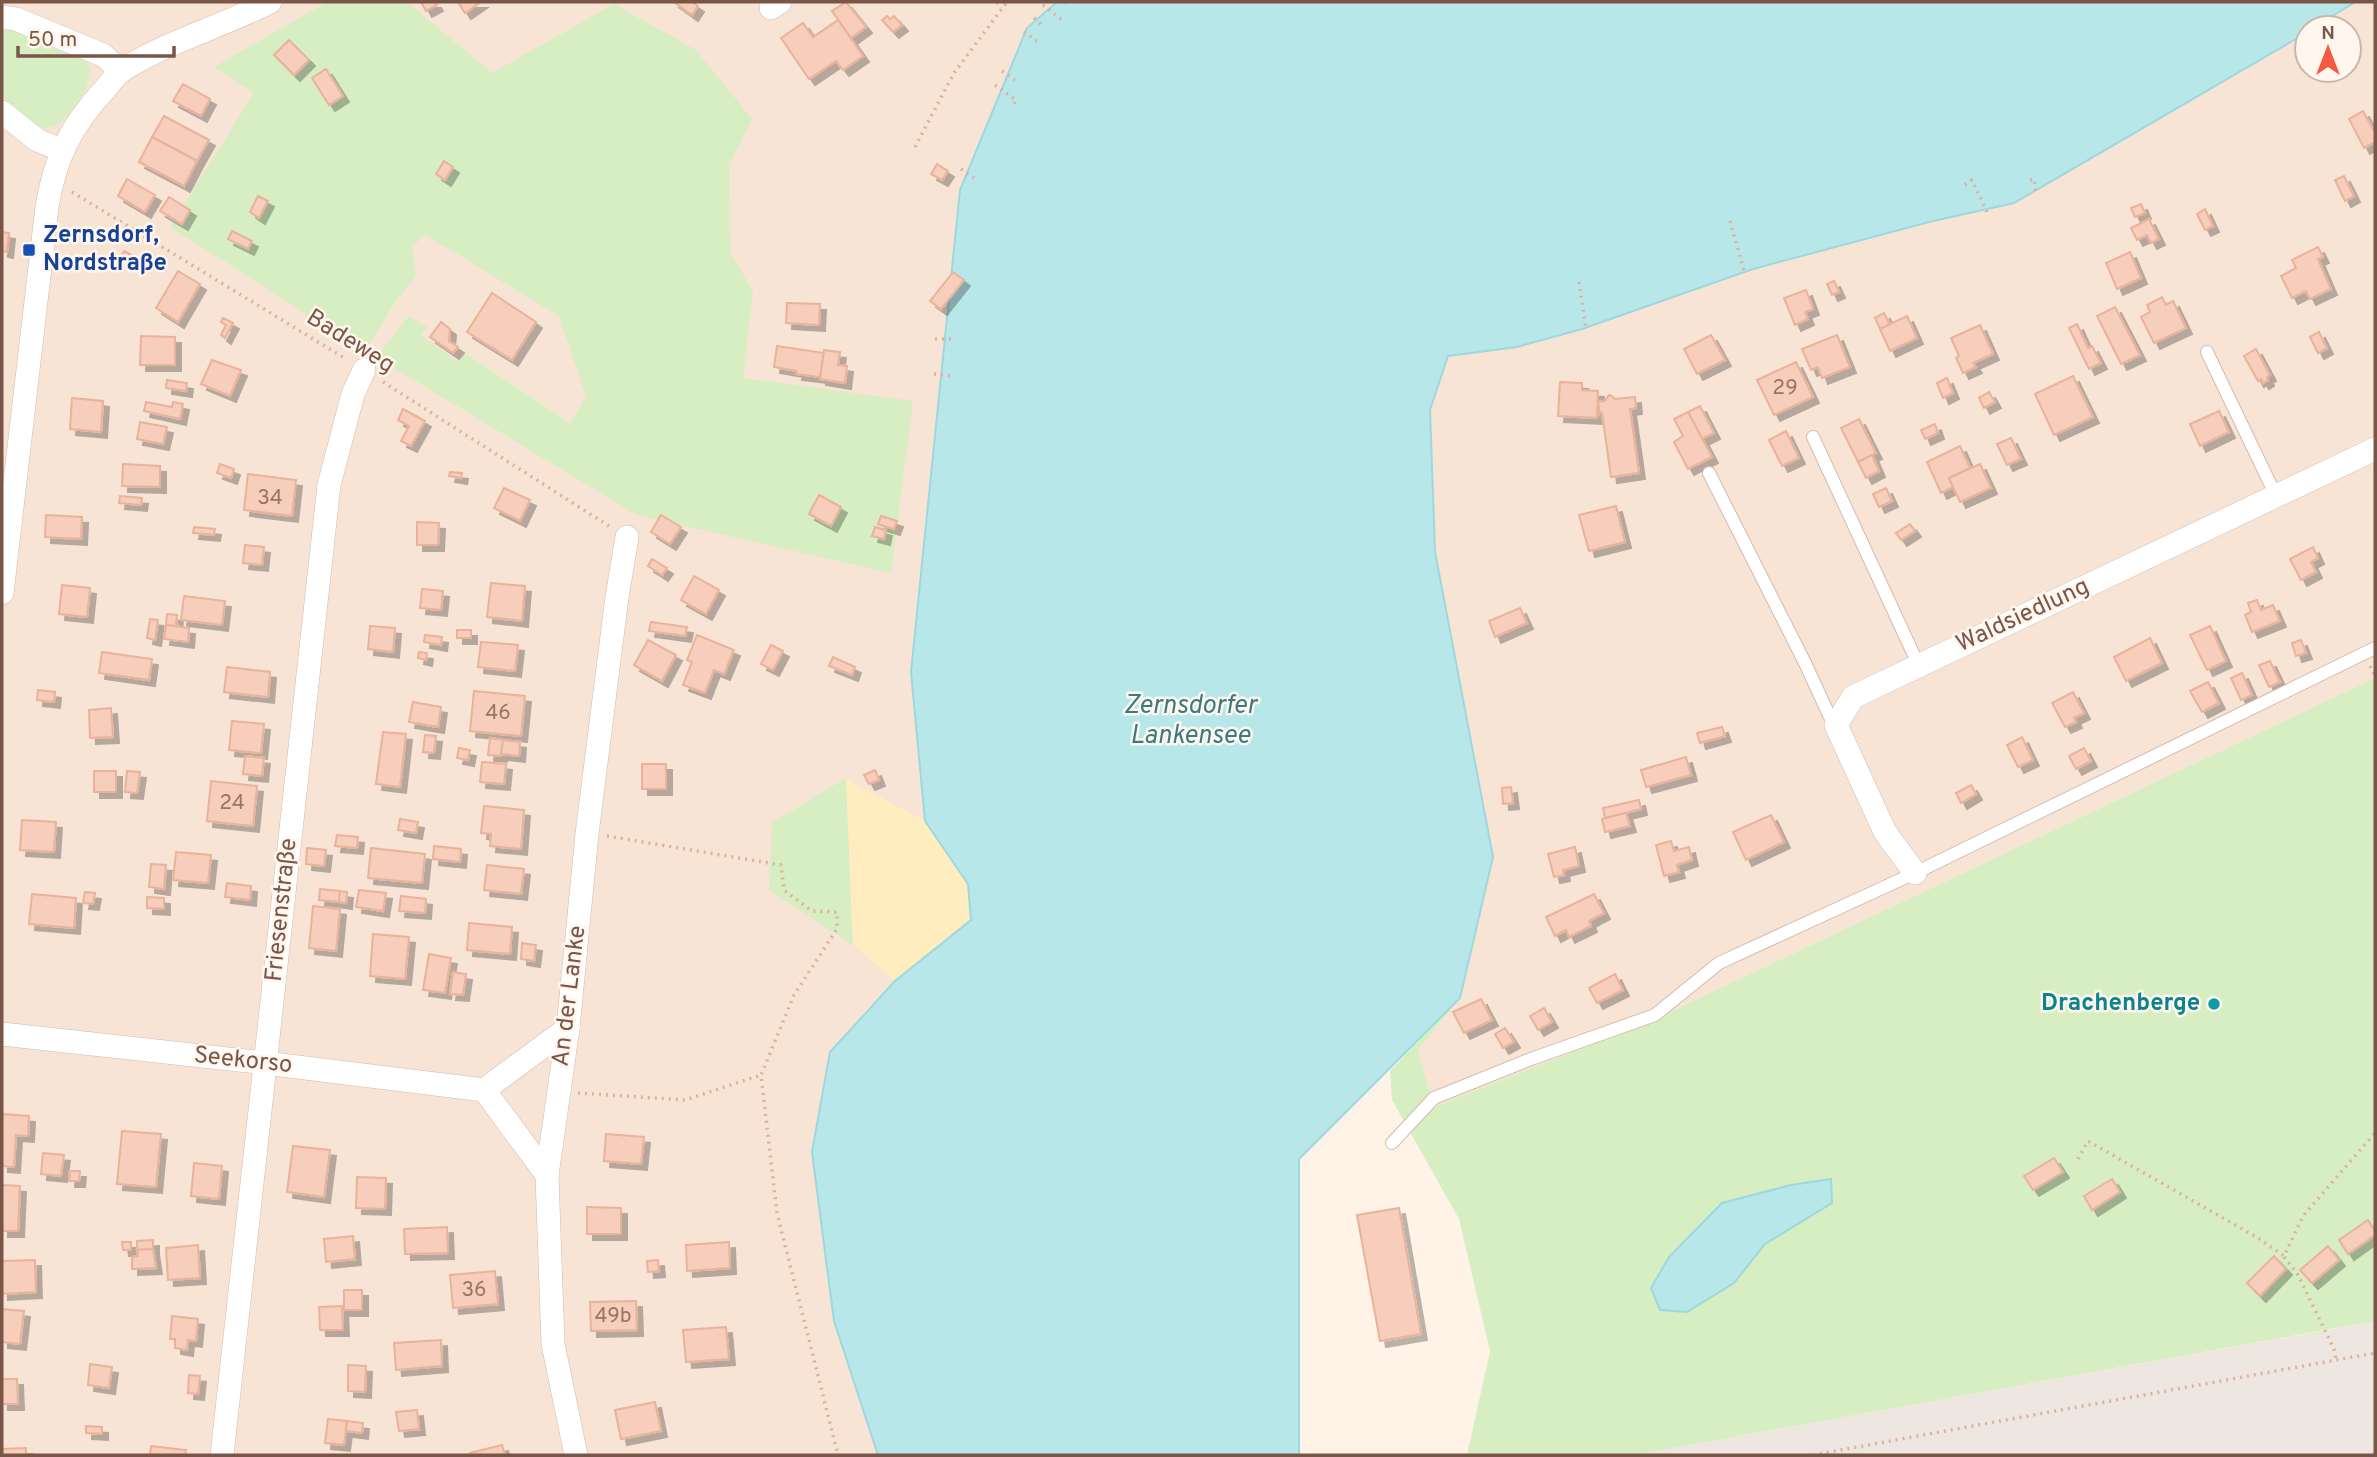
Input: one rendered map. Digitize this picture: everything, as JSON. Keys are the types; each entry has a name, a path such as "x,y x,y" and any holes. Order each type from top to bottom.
{"street":[{"path":"2,593 50,185 61,150 86,109 121,71 270,2"},
{"path":"2,17 16,19 103,55 121,71"},
{"path":"2,112 37,140 61,150"},
{"name":"Friesenstraße","path":"222,1455 329,485 353,394 364,370"},
{"name":"Waldsiedlung","path":"1836,725 1853,697 2375,449"},
{"name":"An der Lanke","path":"576,1455 553,1344 547,1175 568,1028 587,834 627,537"},
{"path":"1836,725 1885,832 1915,873"},
{"path":"547,1175 484,1090 568,1028"},
{"name":"Seekorso","path":"2,1034 484,1090"}],"lane":[{"path":"2207,352 2276,496"},
{"path":"1813,437 1919,666"},
{"path":"1709,473 1836,725"},
{"path":"1392,1143 1434,1098 1531,1059 1655,1015 1719,963 1915,873 2375,648"}],"path":[{"path":"996,2 1001,8"},
{"path":"915,147 954,73 1007,2"},
{"path":"1043,5 1062,20"},
{"path":"1034,18 1042,25"},
{"path":"1024,32 1041,44"},
{"path":"1002,71 1015,80"},
{"path":"995,85 1016,100 1013,105"},
{"path":"961,169 974,178"},
{"path":"1965,185 1972,180 1987,212"},
{"path":"2030,180 2034,180 2036,193"},
{"name":"Badeweg","path":"50,185 72,192 364,370 627,537"},
{"path":"1730,221 1745,274"},
{"path":"1579,282 1586,329"},
{"path":"935,339 951,340"},
{"path":"934,374 952,376"},
{"path":"587,834 780,865 784,890 812,911 837,912 837,929 794,995 761,1075 777,1213 838,1455"},
{"path":"559,1091 685,1100 761,1075"},
{"path":"2284,1256 2303,1216 2375,1133"},
{"path":"2078,1159 2088,1141 2258,1238 2284,1256 2297,1273 2334,1349 2336,1360"},
{"path":"1813,1455 2375,1353"}],"shaded area":[{"path":"2,2 1057,2 1027,28 960,190 911,672 925,821 968,884 971,920 870,1006 830,1052 812,1152 834,1321 878,1455 2,1455"},
{"path":"2355,2 2375,2 2375,678 1655,1019 1434,1107 1418,1050 1460,998 1493,857 1435,552 1430,410 1448,356 1517,347 1582,329 1753,269 1929,222 2014,203 2293,40 2293,84 2363,84 2363,14 2336,14"},
{"path":"2375,1321 2375,1455 1634,1455 2328,1330"}],"green space":[{"path":"327,2 407,2 492,73 614,4 696,50 752,119 729,165 730,252 753,291 743,378 913,401 891,573 637,515 376,357 409,316 427,327 421,336 458,362 465,353 570,423 586,396 559,316 426,235 412,246 416,276 396,301 365,351 170,227 254,93 214,67"},
{"path":"2,25 88,60 90,70 84,93 78,105 60,123 50,127 34,125 2,95"},
{"path":"2375,678 2375,1321 1634,1455 1467,1455 1490,1351 1459,1219 1392,1100 1390,1071 1460,998 1418,1050 1434,1107 1655,1019","holes":["1830,1179 1832,1203 1660,1309 1651,1288 1669,1257 1722,1203 1791,1185"]},
{"path":"846,778 853,945 769,890 772,823"}],"sand":[{"path":"846,779 925,821 968,884 971,920 895,981 853,945"}],"water":[{"name":"Zernsdorfer Lankensee","path":"1057,2 2355,2 2336,14 2293,14 2293,41 2014,203 1929,222 1753,269 1582,329 1517,347 1448,356 1430,410 1435,552 1493,857 1460,998 1299,1159 1299,1455 878,1455 834,1321 812,1152 830,1052 895,981 971,920 968,884 925,821 911,672 960,190 1027,28"},
{"path":"1831,1179 1832,1203 1765,1244 1734,1283 1687,1312 1660,1310 1651,1288 1669,1257 1722,1203 1791,1185"}],"building":[{"path":"421,2 435,2 437,5 426,11"},
{"path":"458,2 481,2 465,13"},
{"path":"674,2 692,2 698,6 692,15"},
{"path":"846,2 866,27 851,38 832,11"},
{"path":"887,16 890,19 894,16 902,25 893,32 882,20"},
{"path":"838,20 863,56 843,70 836,61 809,79 781,38 803,23 813,37"},
{"path":"289,40 309,60 294,75 274,55"},
{"path":"326,69 343,96 329,105 312,78"},
{"path":"183,84 210,99 201,116 173,101"},
{"path":"2363,111 2375,133 2375,142 2364,148 2349,119"},
{"path":"164,116 209,140 197,161 152,137"},
{"path":"152,137 197,161 184,186 139,162"},
{"path":"444,161 453,167 445,180 436,174"},
{"path":"937,164 948,171 942,180 931,174"},
{"path":"2344,176 2354,196 2345,201 2335,180"},
{"path":"127,179 155,195 145,212 118,196"},
{"path":"258,196 268,201 259,218 250,212"},
{"path":"169,197 190,210 182,224 160,211"},
{"path":"2141,204 2145,213 2135,217 2131,208"},
{"path":"2205,209 2213,226 2205,230 2197,214"},
{"path":"2149,219 2159,239 2151,243 2147,235 2137,240 2131,228"},
{"path":"232,231 252,241 248,249 228,239"},
{"path":"2,232 9,233 7,252 2,251"},
{"path":"2318,247 2323,257 2318,259 2331,289 2310,299 2306,291 2292,298 2281,276 2296,268 2292,260"},
{"path":"124,251 137,258 134,265 121,257"},
{"path":"2130,252 2141,278 2117,289 2106,263"},
{"path":"178,271 200,284 178,322 156,308"},
{"path":"953,272 964,280 941,309 930,301"},
{"path":"1834,281 1839,292 1832,295 1827,284"},
{"path":"1806,290 1813,309 1805,312 1808,319 1795,325 1784,298"},
{"path":"492,293 536,322 512,360 467,332"},
{"path":"2162,297 2166,305 2173,301 2186,328 2154,343 2141,317 2150,312 2147,305"},
{"path":"787,303 820,304 819,325 786,323"},
{"path":"2115,307 2140,355 2121,364 2097,316"},
{"path":"1884,313 1890,325 1880,329 1875,318"},
{"path":"1907,316 1917,338 1890,351 1880,329"},
{"path":"223,318 233,323 225,338 221,335 226,325 221,322"},
{"path":"441,322 450,329 449,341 458,347 453,353 430,337"},
{"path":"2077,324 2088,348 2092,346 2101,363 2089,369 2069,328"},
{"path":"1980,325 1993,354 1973,363 1976,367 1963,373 1951,338"},
{"path":"2319,332 2327,348 2318,353 2310,337"},
{"path":"1711,335 1725,360 1697,374 1684,349"},
{"path":"1837,335 1850,367 1822,378 1818,367 1811,370 1802,349"},
{"path":"141,336 175,337 175,365 140,365"},
{"path":"777,346 824,353 820,377 796,374 797,371 774,367"},
{"path":"2256,349 2270,375 2263,383 2261,379 2258,381 2244,356"},
{"path":"824,350 840,352 838,365 847,366 845,383 820,379"},
{"path":"212,360 241,370 230,396 201,384"},
{"path":"1796,362 1813,397 1774,415 1757,380"},
{"path":"2073,376 2093,417 2054,435 2035,394"},
{"path":"1947,378 1953,393 1943,398 1937,383"},
{"path":"167,380 187,383 186,391 166,388"},
{"path":"1560,382 1582,383 1582,390 1598,391 1597,418 1558,416"},
{"path":"1989,392 1995,402 1984,408 1979,398"},
{"path":"1609,395 1615,399 1635,397 1636,408 1630,409 1639,473 1611,477 1598,402 1605,401"},
{"path":"72,398 103,401 101,432 70,429"},
{"path":"146,402 172,407 173,402 183,404 180,419 144,411"},
{"path":"1700,406 1714,433 1702,439 1688,412"},
{"path":"403,409 425,421 411,446 401,441 409,426 398,420"},
{"path":"2219,411 2229,432 2200,446 2190,424"},
{"path":"1688,412 1712,457 1688,469 1674,442 1683,436 1674,419"},
{"path":"1859,419 1876,453 1858,462 1841,428"},
{"path":"140,422 167,427 163,444 137,439"},
{"path":"1935,424 1938,433 1925,439 1921,430"},
{"path":"1786,431 1799,458 1782,466 1769,440"},
{"path":"2011,438 2021,459 2007,465 1997,444"},
{"path":"1960,446 1970,468 1949,478 1953,487 1941,493 1927,462"},
{"path":"1872,455 1879,471 1866,478 1858,462"},
{"path":"123,464 160,466 160,487 122,486"},
{"path":"220,464 234,469 231,478 217,473"},
{"path":"1980,464 1991,488 1960,502 1949,478"},
{"path":"450,472 462,473 461,478 449,476"},
{"path":"248,474 296,480 292,516 244,510"},
{"path":"504,488 530,500 520,521 494,508"},
{"path":"1886,488 1892,501 1879,507 1873,494"},
{"path":"819,495 841,507 831,526 809,514"},
{"path":"120,496 142,498 141,505 119,503"},
{"path":"1616,506 1625,542 1589,551 1579,515"},
{"path":"46,515 82,517 81,539 45,537"},
{"path":"661,515 681,527 670,544 651,532"},
{"path":"881,516 897,521 894,529 878,524"},
{"path":"417,522 439,523 438,545 417,545"},
{"path":"1910,524 1915,531 1901,540 1896,533"},
{"path":"194,527 215,529 214,535 193,533"},
{"path":"875,527 886,530 884,539 872,536"},
{"path":"245,545 264,547 262,565 243,563"},
{"path":"2313,547 2318,558 2311,562 2316,572 2301,580 2290,559"},
{"path":"652,559 667,568 662,575 648,566"},
{"path":"694,576 719,590 706,614 681,600"},
{"path":"491,583 525,586 522,621 487,617"},
{"path":"62,585 90,588 87,617 59,614"},
{"path":"422,589 443,591 441,610 420,608"},
{"path":"184,596 225,601 222,625 181,620"},
{"path":"2257,600 2261,610 2273,605 2280,621 2252,632 2245,615 2251,612 2248,603"},
{"path":"1520,608 1527,623 1495,637 1489,621"},
{"path":"167,614 177,615 176,626 166,625"},
{"path":"150,619 158,620 155,640 147,638"},
{"path":"651,622 687,627 685,636 649,631"},
{"path":"166,625 189,628 188,642 164,639"},
{"path":"370,626 395,628 393,652 368,649"},
{"path":"2210,626 2226,661 2207,670 2190,635"},
{"path":"457,630 471,630 471,638 457,638"},
{"path":"425,635 442,637 441,645 424,642"},
{"path":"697,635 734,650 724,674 714,670 705,693 683,685 692,662 687,660"},
{"path":"2150,638 2162,663 2126,681 2114,657"},
{"path":"648,640 676,655 662,681 634,665"},
{"path":"2301,640 2306,653 2296,656 2292,643"},
{"path":"481,642 518,645 515,671 478,667"},
{"path":"771,645 783,651 773,670 761,664"},
{"path":"102,652 152,659 149,680 99,673"},
{"path":"419,652 427,653 426,660 418,658"},
{"path":"833,657 855,667 852,675 829,666"},
{"path":"2270,661 2280,682 2269,687 2259,665"},
{"path":"227,667 270,672 268,697 224,692"},
{"path":"2242,673 2252,695 2241,700 2231,678"},
{"path":"2208,682 2219,703 2202,712 2190,691"},
{"path":"38,690 55,692 54,702 37,700"},
{"path":"474,691 525,696 521,736 470,731"},
{"path":"2073,692 2084,713 2074,718 2076,722 2065,727 2052,703"},
{"path":"413,702 441,707 438,727 409,722"},
{"path":"111,708 113,737 90,738 89,710"},
{"path":"232,721 264,724 261,753 229,750"},
{"path":"1722,727 1725,736 1700,743 1697,733"},
{"path":"383,732 406,734 400,787 376,784"},
{"path":"425,735 436,736 434,753 423,752"},
{"path":"2022,737 2033,760 2018,767 2007,745"},
{"path":"490,738 503,740 501,756 488,755"},
{"path":"503,740 520,742 519,756 501,754"},
{"path":"459,748 470,750 468,760 457,758"},
{"path":"2084,748 2091,761 2076,769 2069,756"},
{"path":"245,756 264,758 262,776 243,774"},
{"path":"1686,757 1691,775 1646,787 1641,770"},
{"path":"482,762 506,764 504,784 480,782"},
{"path":"642,764 666,764 666,789 642,789"},
{"path":"875,770 879,780 869,784 864,775"},
{"path":"94,771 116,771 116,792 94,792"},
{"path":"127,771 140,772 137,793 125,792"},
{"path":"211,781 257,786 253,826 207,821"},
{"path":"1971,785 1976,794 1961,803 1956,793"},
{"path":"1511,787 1513,803 1503,804 1502,788"},
{"path":"1639,800 1641,809 1605,818 1603,808"},
{"path":"484,806 524,810 521,849 490,846 491,834 481,833"},
{"path":"1626,813 1630,826 1605,832 1602,819"},
{"path":"1771,815 1784,842 1746,860 1733,832"},
{"path":"400,819 418,822 416,833 398,830"},
{"path":"22,820 56,822 54,852 20,850"},
{"path":"337,835 358,837 357,848 335,846"},
{"path":"1671,841 1674,851 1689,847 1692,860 1677,865 1679,872 1664,876 1656,845"},
{"path":"434,846 461,849 460,862 433,859"},
{"path":"1575,847 1579,866 1563,870 1564,875 1554,877 1548,854"},
{"path":"307,848 326,850 324,866 306,864"},
{"path":"371,848 425,854 422,883 368,878"},
{"path":"176,852 211,855 208,883 173,880"},
{"path":"151,864 166,865 164,889 149,887"},
{"path":"487,865 524,869 521,894 484,890"},
{"path":"227,883 251,886 250,900 225,897"},
{"path":"320,889 340,891 339,902 319,900"},
{"path":"359,890 386,893 383,911 356,907"},
{"path":"340,891 347,892 346,903 339,902"},
{"path":"85,892 95,893 93,904 83,903"},
{"path":"32,894 76,898 74,928 29,924"},
{"path":"1594,894 1604,913 1589,921 1591,926 1569,937 1566,930 1555,936 1546,917"},
{"path":"401,896 426,899 425,913 399,911"},
{"path":"147,897 164,898 164,909 147,908"},
{"path":"313,906 340,909 336,951 309,948"},
{"path":"469,923 512,927 510,954 467,950"},
{"path":"373,934 409,937 405,979 370,976"},
{"path":"522,943 536,945 534,961 521,959"},
{"path":"429,954 451,958 445,993 423,990"},
{"path":"453,972 466,974 463,995 450,994"},
{"path":"1615,974 1623,990 1597,1003 1589,988"},
{"path":"1481,999 1492,1020 1464,1033 1453,1012"},
{"path":"1544,1008 1552,1022 1538,1030 1530,1016"},
{"path":"1505,1028 1514,1042 1503,1048 1495,1034"},
{"path":"2,1114 29,1116 28,1136 16,1135 14,1167 2,1166"},
{"path":"122,1131 161,1134 156,1187 117,1184"},
{"path":"606,1134 644,1137 641,1164 604,1161"},
{"path":"293,1146 330,1150 324,1197 287,1192"},
{"path":"43,1153 64,1155 61,1176 41,1174"},
{"path":"2054,1158 2063,1172 2033,1190 2024,1176"},
{"path":"194,1163 222,1166 219,1199 191,1196"},
{"path":"70,1171 80,1171 79,1181 69,1181"},
{"path":"357,1177 386,1178 385,1209 356,1208"},
{"path":"2112,1179 2120,1192 2092,1210 2084,1196"},
{"path":"2,1185 20,1186 18,1231 2,1231"},
{"path":"587,1207 621,1208 621,1234 587,1234"},
{"path":"1399,1208 1421,1334 1380,1341 1357,1215"},
{"path":"2368,1220 2375,1235 2348,1254 2339,1240"},
{"path":"447,1227 448,1253 405,1254 404,1229"},
{"path":"353,1236 355,1259 326,1262 324,1239"},
{"path":"153,1240 153,1249 137,1250 137,1241"},
{"path":"122,1242 131,1242 131,1250 123,1250"},
{"path":"729,1242 730,1268 687,1271 686,1245"},
{"path":"198,1245 200,1278 168,1280 166,1248"},
{"path":"2328,1246 2339,1260 2312,1283 2300,1270"},
{"path":"153,1249 156,1268 132,1269 132,1257 138,1256 137,1250"},
{"path":"2274,1256 2286,1269 2260,1296 2247,1283"},
{"path":"35,1260 36,1292 2,1294 2,1261"},
{"path":"658,1260 659,1271 648,1272 647,1261"},
{"path":"495,1271 498,1304 453,1308 450,1275"},
{"path":"344,1290 362,1290 362,1310 344,1310"},
{"path":"636,1301 637,1330 591,1331 590,1302"},
{"path":"342,1306 343,1330 320,1330 319,1307"},
{"path":"2,1309 24,1311 20,1344 2,1342"},
{"path":"172,1316 198,1319 196,1341 188,1340 187,1350 175,1348 175,1339 170,1339"},
{"path":"726,1327 729,1359 686,1362 683,1330"},
{"path":"441,1340 442,1366 396,1370 394,1343"},
{"path":"90,1364 112,1367 109,1388 88,1385"},
{"path":"348,1365 366,1366 365,1392 348,1391"},
{"path":"189,1375 200,1376 198,1394 188,1393"},
{"path":"2,1379 17,1379 18,1404 2,1404"},
{"path":"655,1402 661,1431 621,1439 615,1410"},
{"path":"417,1410 419,1429 399,1431 396,1412"},
{"path":"328,1419 347,1421 344,1445 325,1443"},
{"path":"347,1421 363,1423 362,1433 346,1431"},
{"path":"86,1426 102,1427 102,1434 86,1433"},
{"path":"502,1445 505,1455 470,1453"},
{"path":"151,1446 186,1450 185,1455 150,1455"},
{"path":"26,1448 26,1455 2,1455 2,1449"}],"place":[{"name":"Zernsdorf, Nordstraße","path":"29,250"},
{"name":"Drachenberge","path":"2214,1004"}]}
